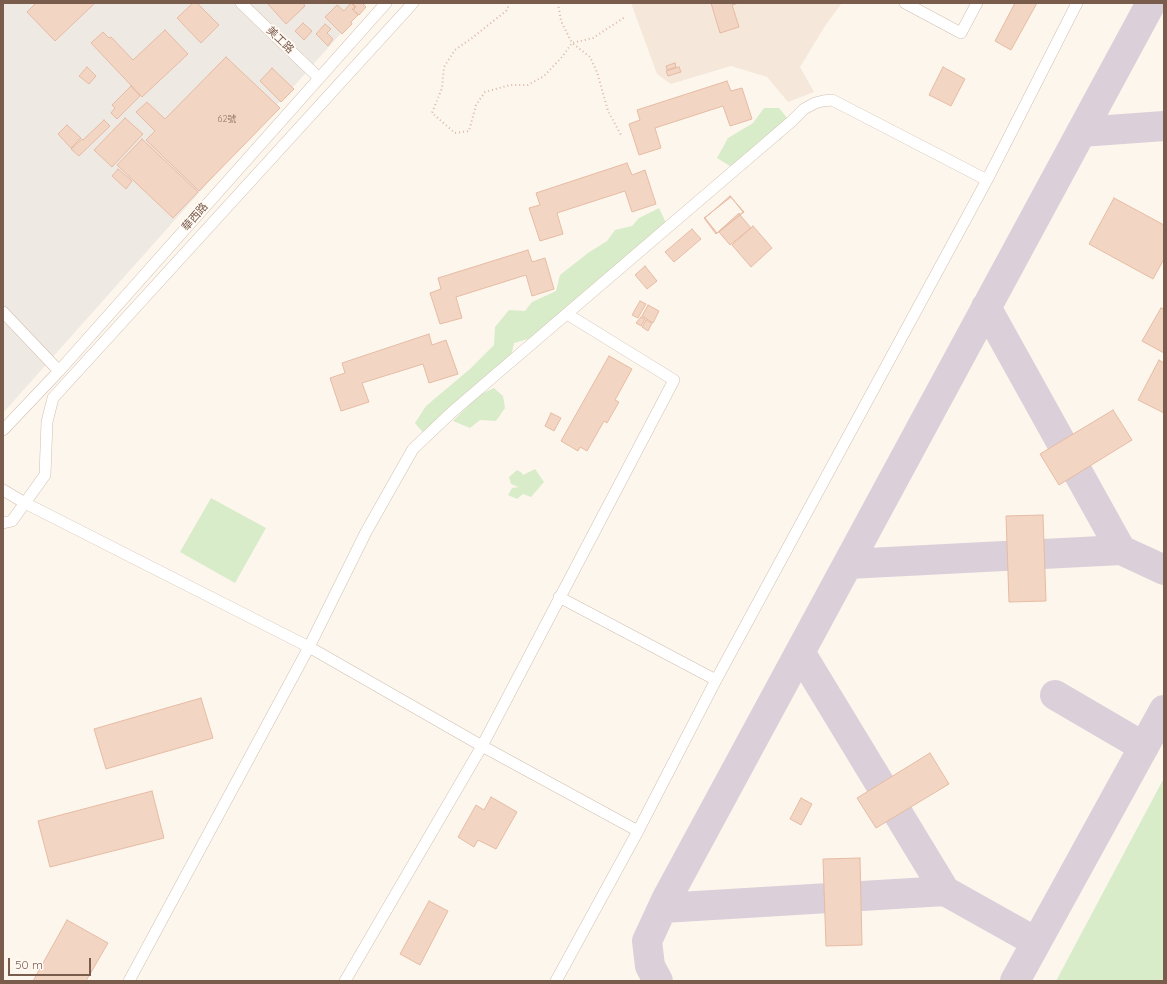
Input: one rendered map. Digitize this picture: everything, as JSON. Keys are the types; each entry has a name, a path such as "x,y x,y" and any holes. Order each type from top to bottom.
{"street":[{"name":"美工路","path":"241,3 319,78"},
{"name":"華西路","path":"3,430 59,370 386,3"},
{"path":"3,522 12,521 45,475 47,422 54,398 413,3"},
{"path":"904,3 960,33 977,3"},
{"path":"556,981 638,832 716,680 987,180 1077,3"},
{"path":"129,981 308,647 366,532 413,449 452,412 792,121 804,108 815,103 832,100 987,180"},
{"path":"3,312 59,370"},
{"path":"345,981 482,746 674,380 566,314"},
{"path":"3,490 25,503 308,647 482,746 638,832"},
{"path":"559,597 716,680"}],"path":[{"path":"510,3 506,11 455,50 444,67 442,88 432,113 455,133 469,131 476,105 485,92 510,85 528,85 544,76 562,57 572,43 593,38 625,17"},
{"path":"558,3 561,21 572,43 590,57 597,72 608,111 621,135"}],"shaded area":[{"path":"3,3 367,3 3,413"},
{"path":"631,3 842,3 825,26 800,67 814,92 788,102 767,77 731,66 671,84 657,74"}],"green space":[{"path":"764,108 779,108 788,119 789,129 780,140 760,141 761,145 735,169 717,158 728,138 753,123"},
{"path":"659,208 667,225 542,335 514,343 510,361 424,434 415,423 426,406 470,369 494,345 495,327 509,310 525,311 532,302 556,291 560,275 588,253 607,241 615,230 632,226 639,218"},
{"path":"494,388 503,396 505,408 496,421 480,420 470,428 453,421 479,395"},
{"path":"535,469 544,482 531,497 523,494 517,499 508,495 512,488 519,487 511,484 509,477 517,470 523,475"},
{"path":"211,498 266,528 235,583 180,552"},
{"path":"1164,778 1164,981 1056,981"}],"building":[{"path":"36,3 95,3 55,41 27,12"},
{"path":"193,3 197,3 219,25 201,43 177,18"},
{"path":"267,3 303,3 305,6 286,24"},
{"path":"351,3 355,7 352,9 358,15 351,22 352,24 342,34 325,17 337,5 344,11"},
{"path":"352,3 364,3 363,4 366,7 359,15 353,10 356,7"},
{"path":"711,3 739,3 732,5 739,27 720,33"},
{"path":"1015,3 1037,3 1011,50 995,41"},
{"path":"303,23 312,31 304,40 295,31"},
{"path":"325,24 331,29 327,33 333,39 328,46 316,34"},
{"path":"165,30 188,54 142,97 91,43 103,32 109,38 111,37 133,60"},
{"path":"226,57 280,108 199,191 146,140 155,131 136,112 147,102 165,119"},
{"path":"675,63 676,67 667,70 666,66"},
{"path":"87,67 96,76 89,84 79,76"},
{"path":"679,67 681,72 668,76 666,71"},
{"path":"943,67 965,79 951,106 929,95"},
{"path":"272,68 294,89 281,102 260,81"},
{"path":"727,81 731,91 742,88 752,119 730,126 723,106 655,128 661,148 639,155 629,124 640,120 637,110"},
{"path":"131,86 140,96 117,119 111,113 115,108 112,105"},
{"path":"125,118 143,134 112,167 94,150"},
{"path":"104,120 110,126 79,156 71,149 82,139 83,140"},
{"path":"67,125 81,138 71,148 58,134"},
{"path":"142,139 198,192 173,218 117,165"},
{"path":"627,163 632,175 645,170 656,204 632,212 625,191 557,213 563,234 540,241 529,208 540,205 536,193"},
{"path":"118,169 132,181 126,189 112,176"},
{"path":"730,196 744,212 740,215 739,213 717,233 705,218"},
{"path":"731,197 743,212 716,234 704,218"},
{"path":"1114,198 1164,225 1164,259 1153,279 1089,244"},
{"path":"740,215 751,228 730,245 719,232"},
{"path":"753,226 772,248 751,267 732,245"},
{"path":"692,229 701,239 674,262 665,252"},
{"path":"528,250 532,262 545,258 554,289 532,296 526,275 456,297 462,318 440,324 430,293 441,289 438,278"},
{"path":"645,266 657,281 647,289 635,275"},
{"path":"640,301 646,304 638,318 632,315"},
{"path":"648,305 659,311 653,323 642,316"},
{"path":"1161,308 1164,309 1164,353 1142,341"},
{"path":"641,317 645,319 641,326 636,323"},
{"path":"646,320 652,323 648,331 642,327"},
{"path":"429,334 432,345 446,340 458,374 429,383 423,364 362,383 369,402 341,411 330,378 345,373 342,363"},
{"path":"609,356 632,369 615,400 619,402 607,423 604,421 587,451 580,447 578,451 561,441"},
{"path":"1159,360 1164,363 1164,413 1138,400"},
{"path":"1113,410 1132,440 1059,485 1040,454"},
{"path":"551,413 561,418 554,431 545,426"},
{"path":"1043,515 1046,601 1009,602 1006,516"},
{"path":"201,698 213,738 106,769 94,729"},
{"path":"930,753 949,784 876,828 857,798"},
{"path":"152,791 164,838 50,867 38,821"},
{"path":"491,797 517,812 496,849 478,840 474,847 458,837 476,805 484,810"},
{"path":"801,798 812,804 801,825 790,819"},
{"path":"860,858 862,945 826,946 823,859"},
{"path":"429,901 448,911 420,965 400,954"},
{"path":"67,920 108,943 86,981 33,981"}],"taxiway":[{"path":"658,981 650,966 647,941 666,900 1151,3"},
{"path":"1081,132 1164,126"},
{"path":"848,564 1121,550 986,307"},
{"path":"1121,550 1164,570"},
{"path":"663,908 945,891 800,652"},
{"path":"1055,695 1144,747"},
{"path":"1015,981 1164,710"},
{"path":"945,891 1036,942"}]}
